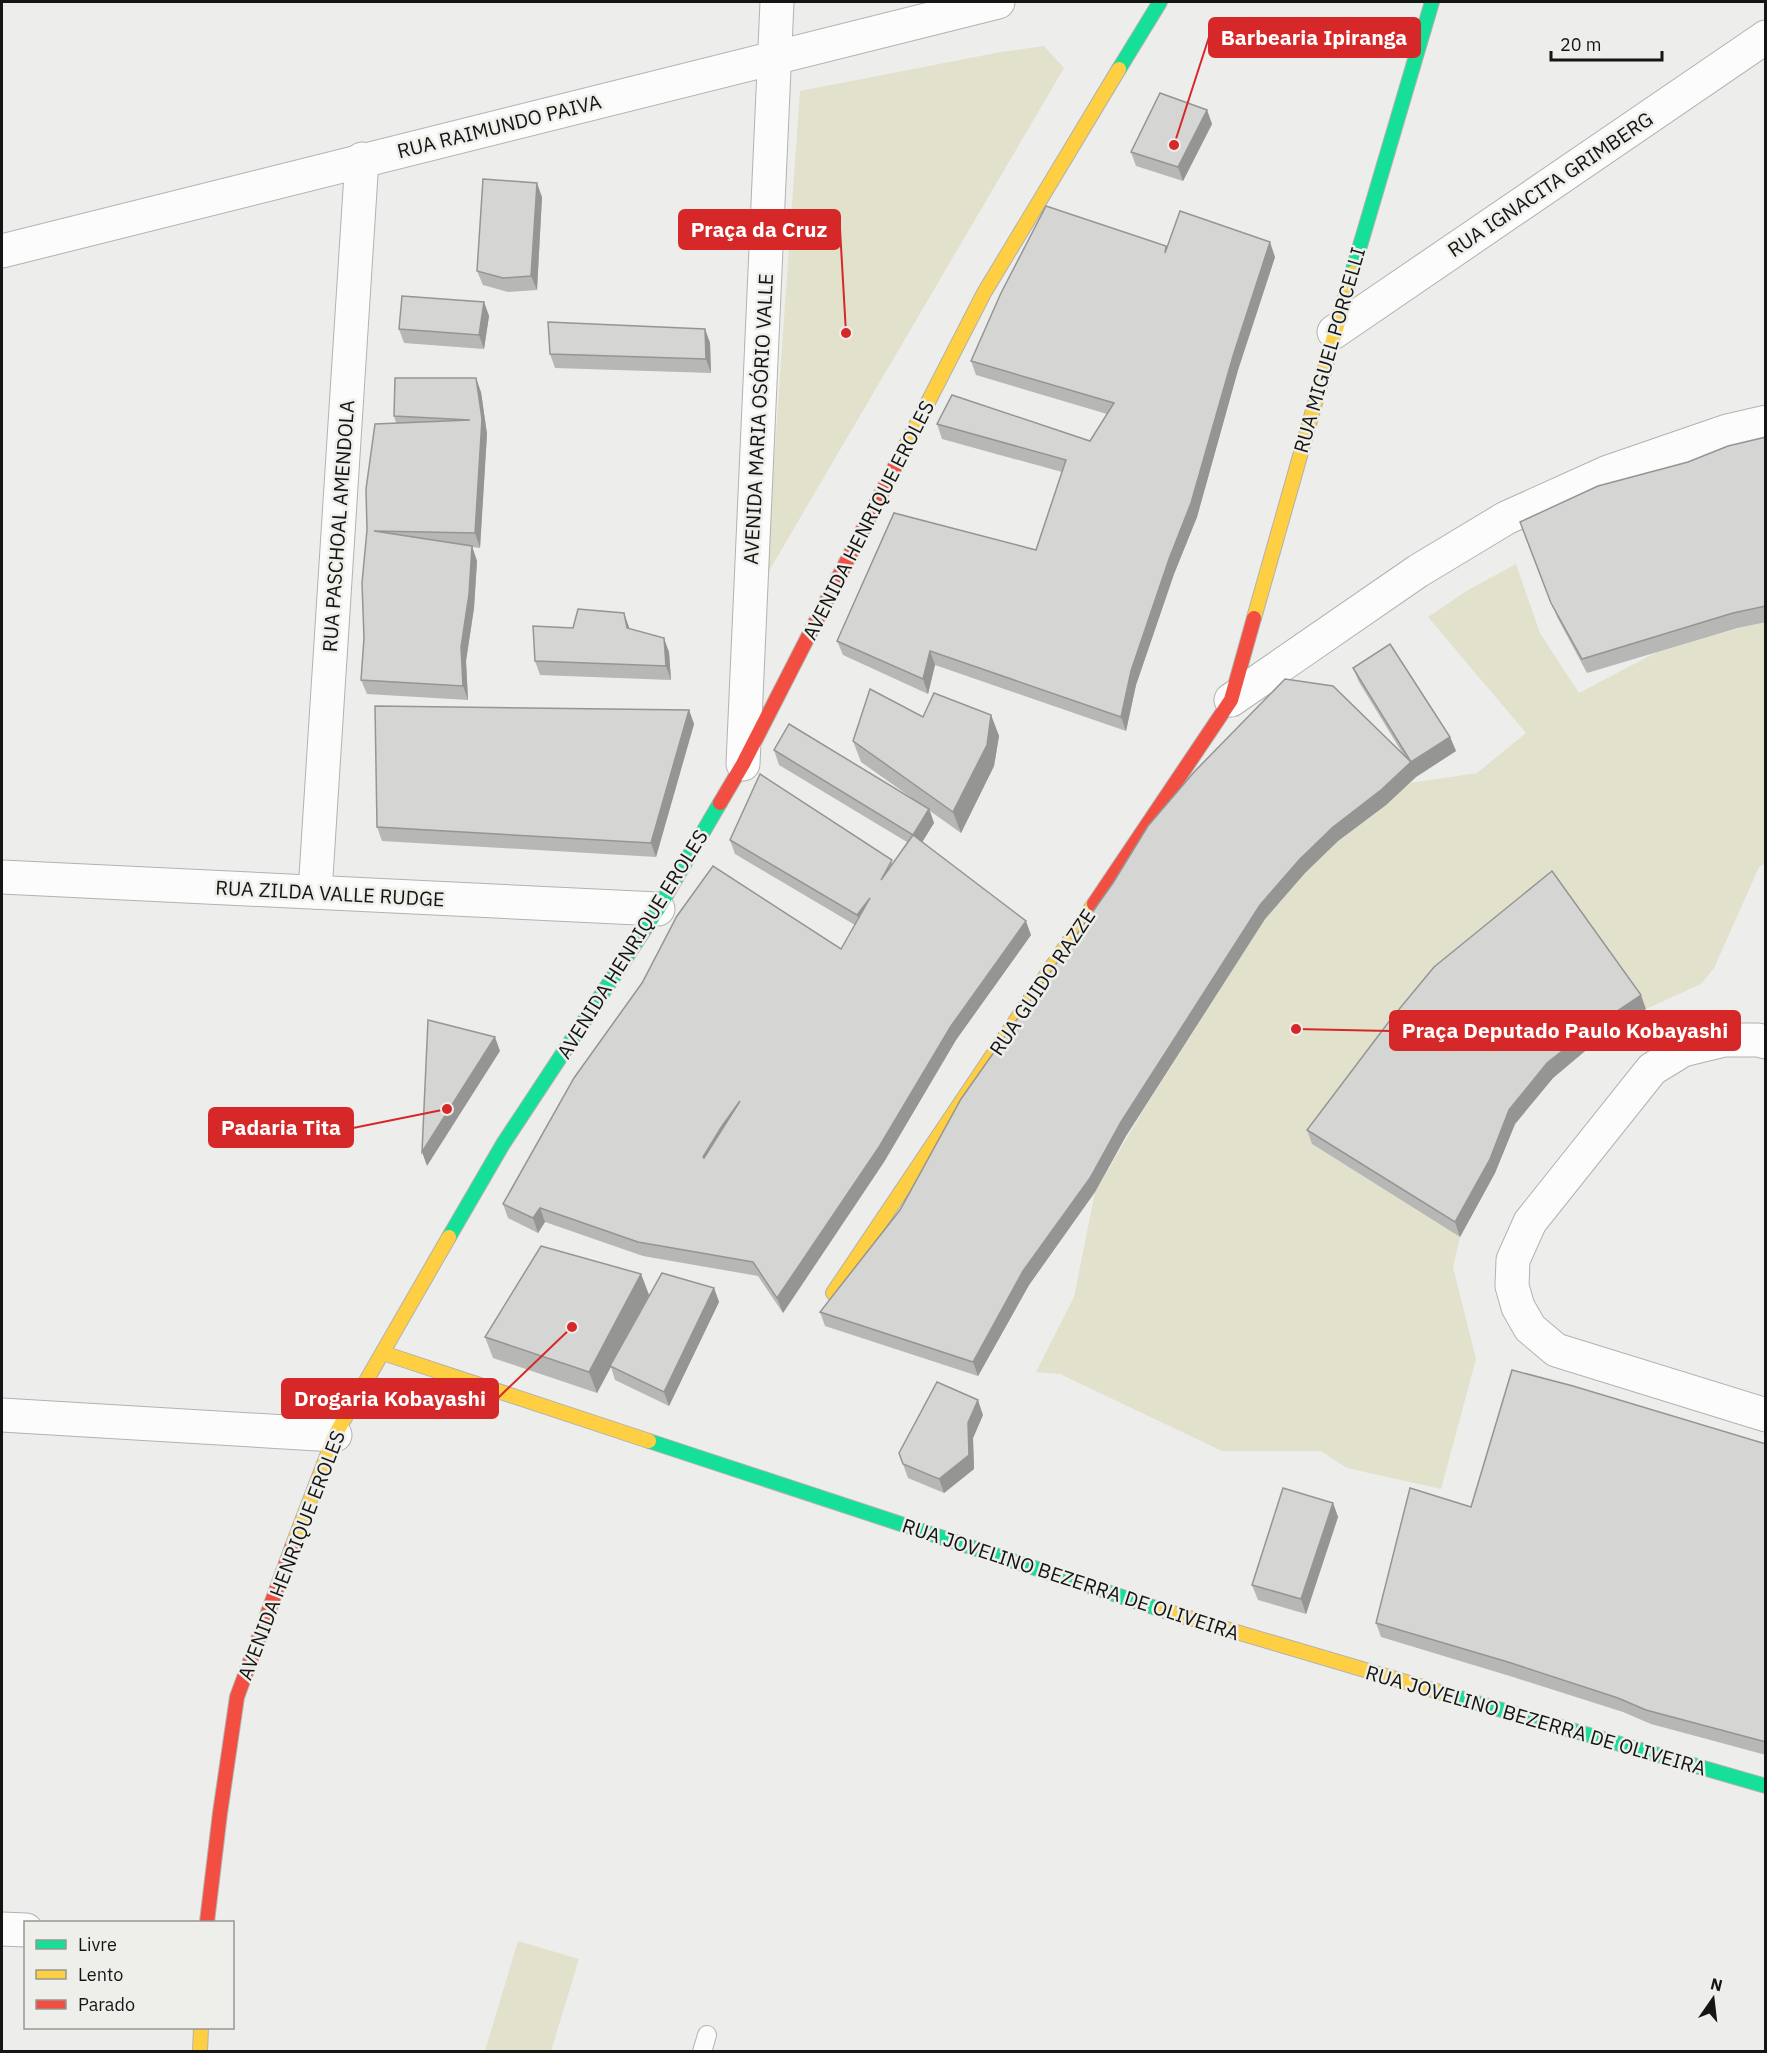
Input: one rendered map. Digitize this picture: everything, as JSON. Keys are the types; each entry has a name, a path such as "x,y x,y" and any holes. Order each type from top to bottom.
{"street":[{"name":"AVENIDA MARIA OSÓRIO VALLE","path":"743,764 777,2"},
{"name":"RUA RAIMUNDO PAIVA","path":"2,251 362,159 998,2"},
{"name":"AVENIDA HENRIQUE EROLES","path":"207,1921 237,1697 335,1435 502,1144 658,909 743,764 984,294 1160,2"},
{"path":"1422,2 1427,18"},
{"name":"RUA MIGUEL PORCELLI","path":"1231,700 1334,332 1432,2"},
{"name":"RUA IGNACITA GRIMBERG","path":"1334,332 1766,37"},
{"name":"RUA PASCHOAL AMENDOLA","path":"315,892 362,159"},
{"path":"1231,700 1419,571 1506,518 1608,472 1727,431 1766,422"},
{"name":"RUA GUIDO RAZZE","path":"832,1293 1231,700"},
{"name":"RUA ZILDA VALLE RUDGE","path":"2,877 658,909"},
{"path":"1766,1042 1724,1040 1683,1050 1652,1069 1530,1222 1513,1260 1512,1286 1518,1307 1530,1328 1556,1350 1766,1415"},
{"name":"RUA JOVELINO BEZERRA DE OLIVEIRA","path":"383,1353 1204,1624 1766,1786"},
{"path":"2,1415 335,1435"},
{"path":"2,1929 24,1930"},
{"path":"200,2052 201,2029"}],"green space":[{"path":"1044,46 1064,68 766,576 800,91 1001,52"},
{"path":"1516,564 1540,633 1579,693 1657,652 1765,621 1765,864 1759,867 1714,968 1701,984 1646,1009 1558,886 1313,1145 1460,1237 1453,1267 1476,1359 1441,1489 1347,1468 1321,1451 1222,1451 1060,1374 1036,1372 1074,1297 1095,1192 1144,1109 1265,919 1305,873 1338,841 1410,783 1477,773 1526,733 1428,617 1468,590"},
{"path":"518,1941 579,1959 551,2051 485,2051"}],"building":[{"path":"1160,93 1207,110 1178,167 1131,152"},
{"path":"483,179 537,183 531,276 503,278 477,271"},
{"path":"1046,206 1166,246 1165,253 1180,211 1270,242 1233,356 1191,503 1169,559 1131,671 1121,717 930,651 923,679 837,641 894,513 1036,550 1066,460 937,424 952,395 1090,441 1114,403 971,361 1001,293"},
{"path":"402,296 484,302 479,335 399,329"},
{"path":"548,322 705,329 706,359 550,354"},
{"path":"395,378 476,378 482,419 475,533 374,531 472,546 469,594 461,647 463,686 361,680 364,638 362,583 367,530 366,489 375,424 470,420 394,416"},
{"path":"1766,437 1766,606 1733,613 1582,659 1551,603 1520,522 1598,486 1688,462 1728,446"},
{"path":"578,609 624,613 627,628 664,638 666,666 535,661 533,626 573,628"},
{"path":"1390,644 1450,737 1411,762 1353,668"},
{"path":"1285,679 1333,686 1411,762 1381,790 1333,827 1300,859 1260,905 1121,1122 1090,1178 1023,1271 973,1362 820,1312 900,1210 961,1099 1113,883 1148,826 1195,771"},
{"path":"870,689 923,717 934,693 991,715 987,745 953,812 853,741"},
{"path":"375,706 689,710 651,843 377,827"},
{"path":"789,724 929,809 913,835 774,750"},
{"path":"760,774 892,860 881,880 913,835 1026,921 951,1026 879,1147 777,1298 753,1262 638,1242 540,1208 533,1218 503,1204 574,1078 642,983 677,916 713,866 841,949 870,898 857,915 730,840","holes":["740,1101 704,1158 722,1126"]},
{"path":"1552,871 1641,995 1586,1032 1547,1063 1509,1110 1490,1159 1455,1222 1307,1130 1391,1019 1434,967"},
{"path":"428,1020 495,1037 422,1152"},
{"path":"541,1246 641,1274 589,1372 485,1337"},
{"path":"662,1273 714,1288 664,1392 610,1366"},
{"path":"1512,1370 1766,1444 1766,1742 1646,1710 1618,1698 1508,1662 1376,1623 1410,1488 1471,1507"},
{"path":"937,1382 978,1400 968,1423 969,1455 939,1479 903,1464 899,1453"},
{"path":"1283,1488 1333,1503 1301,1599 1252,1585"}],"traffic: fast":[{"path":"1119,69 1160,2"},
{"path":"1352,273 1432,2"},
{"path":"449,1237 503,1144 658,909 720,803"},
{"path":"649,1441 1162,1610"},
{"path":"1453,1696 1766,1786"}],"traffic: slow":[{"path":"903,451 984,293 1119,69"},
{"path":"1254,618 1352,273"},
{"path":"833,1293 1094,904"},
{"path":"292,1547 335,1435 449,1237"},
{"path":"383,1353 649,1441"},
{"path":"1162,1610 1453,1696"},
{"path":"200,2052 201,2029"}],"traffic: jam":[{"path":"720,803 743,764 903,451"},
{"path":"1094,904 1231,700 1254,618"},
{"path":"207,1921 237,1697 292,1547"}],"place":[{"name":"Barbearia Ipiranga","path":"1174,145"},
{"name":"Praça da Cruz","path":"846,333"},
{"name":"Praça Deputado Paulo Kobayashi","path":"1296,1029"},
{"name":"Padaria Tita","path":"447,1109"},
{"name":"Drogaria Kobayashi","path":"572,1327"}]}
